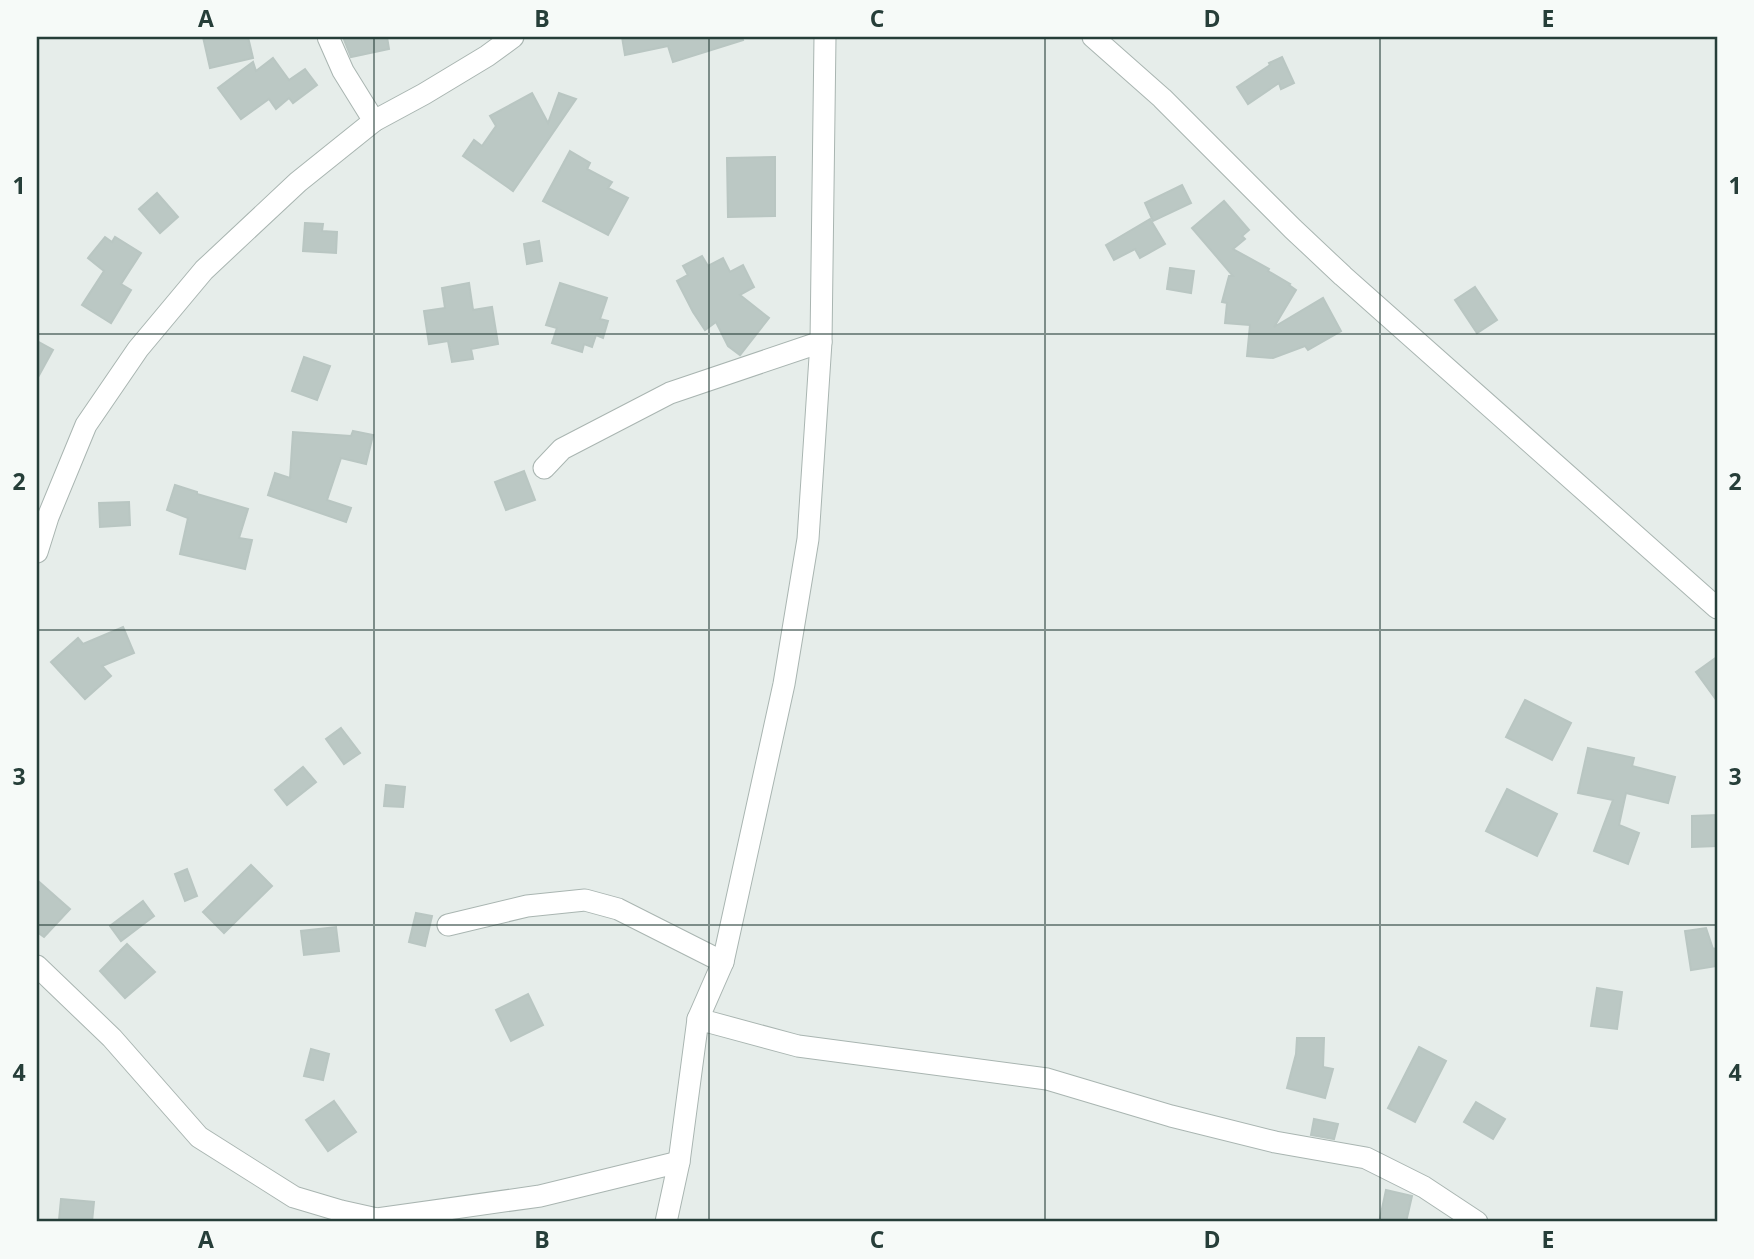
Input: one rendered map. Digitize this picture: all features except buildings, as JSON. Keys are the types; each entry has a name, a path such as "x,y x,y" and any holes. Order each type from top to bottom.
{"street":[{"path":"328,37 343,71 374,121"},
{"path":"37,552 48,517 86,425 138,349 204,270 298,182 374,121 477,62 513,37"},
{"path":"666,1222 679,1162 698,1019 723,962 784,684 808,539 821,342 825,37"},
{"path":"1093,37 1161,98 1343,276 1717,608"},
{"path":"544,468 562,449 670,393 821,342"},
{"path":"448,925 527,906 586,900 618,909 723,962"},
{"path":"38,969 111,1038 199,1137 294,1197 341,1212 378,1221 540,1196 679,1162"},
{"path":"698,1019 798,1046 1047,1079 1171,1116 1275,1142 1366,1158 1424,1187 1477,1222"}]}
